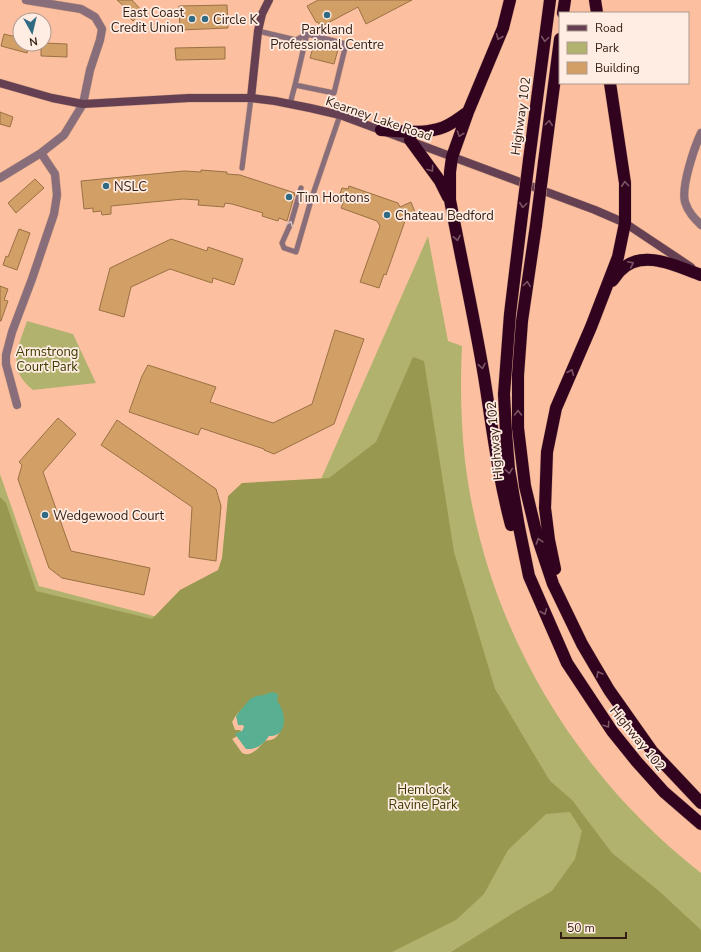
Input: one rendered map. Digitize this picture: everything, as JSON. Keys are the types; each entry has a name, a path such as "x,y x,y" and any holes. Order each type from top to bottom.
{"highway":[{"path":"510,0 503,28 468,112 452,157 450,172 450,200 484,376 503,494 514,534 529,576"},
{"name":"Highway 102","path":"550,0 510,314 504,394 509,469 518,527 529,576 567,663 612,731 637,762 664,792 701,824"},
{"path":"564,12 565,0"},
{"path":"595,0 597,12"},
{"name":"Highway 102","path":"559,47 522,321 518,375 518,428 525,486 537,536 553,584 582,644 608,690 628,719 652,751 701,803"},
{"path":"569,616 548,540 545,508 547,452 556,408 605,292 618,257 625,223 625,183 610,84"},
{"path":"381,130 421,131 439,129 454,122 468,112"},
{"path":"410,140 440,181 450,200"},
{"path":"605,292 620,270 634,262 642,260 649,259 662,261 701,274"}],"main road":[{"path":"251,98 258,31 262,14 270,0"},
{"name":"Kearney Lake Road","path":"0,83 52,98 83,104 189,98 251,98 290,104 340,115 595,210 625,223 701,274"}],"street":[{"path":"0,178 41,153 64,135 83,104 90,70 100,40 102,28 95,17 81,9 26,0"},
{"path":"701,133 694,148 684,198 688,210 701,225"},
{"path":"18,405 6,364 6,355 12,332 54,214 57,195 55,174 41,153"}],"lane":[{"path":"258,31 296,40 307,34 346,44 334,93 295,85"},
{"path":"290,104 307,34"},
{"path":"242,168 251,98"},
{"path":"301,188 291,223 282,243 284,248 296,252 312,197 340,115"}],"green space":[{"name":"Hemlock Ravine Park","path":"428,236 448,341 462,346 461,404 465,461 476,521 492,580 514,636 542,690 575,741 613,789 655,833 701,873 701,952 0,952 0,474 39,586 272,647 318,486","holes":["241,710 281,729 275,738 265,741 255,751 249,754 242,753 232,739 237,736 241,730 235,730 232,722"]},
{"name":"Armstrong Court Park","path":"27,321 73,334 96,383 33,390 19,374 16,358 20,340"},
{"name":"Hemlock Ravine Park","path":"413,357 424,361 454,552 495,689 550,781 572,800 612,853 659,891 701,930 701,952 451,952 552,891 575,859 582,831 570,812 546,814 508,850 484,894 456,920 392,952 0,952 0,497 6,503 36,591 152,619 180,590 218,570 222,558 228,496 242,483 329,478 376,442","holes":["241,710 281,729 275,738 265,741 255,751 249,754 242,753 232,739 241,732 240,730 235,730 232,722"]}],"shaded area":[{"path":"272,692 278,694 277,701 284,717 283,728 275,735 269,736 265,742 259,746 253,749 246,749 235,734 242,731 244,727 243,725 238,725 236,716 250,699"}],"building":[{"path":"117,0 132,0 143,12 133,21 124,11 126,8"},
{"name":"Parkland Professional Centre","path":"318,0 412,0 366,24 358,7 324,25 316,22 307,6"},
{"path":"227,5 228,28 180,30 179,6"},
{"path":"4,34 12,36 12,49 1,46"},
{"path":"315,40 339,46 334,64 310,58"},
{"path":"52,43 67,44 67,57 41,56 41,52 52,52"},
{"path":"225,47 225,59 176,60 175,48"},
{"path":"0,112 13,117 10,127 0,124"},
{"path":"201,170 227,172 227,174 240,175 295,193 287,221 279,218 278,221 262,216 263,213 232,204 225,203 224,207 198,205 199,200 183,199 111,206 111,214 102,215 101,211 93,212 93,208 84,209 81,181 184,171 201,172"},
{"path":"35,179 44,188 16,213 8,203"},
{"path":"349,186 398,203 400,207 411,202 415,212 404,217 405,221 386,275 384,274 379,288 360,282 380,226 377,221 341,208 344,201 338,199 342,188 348,189"},
{"path":"19,229 30,233 17,270 3,265 6,256 8,257"},
{"path":"171,239 207,251 208,247 243,259 234,285 213,278 212,283 170,269 131,287 124,317 99,310 110,268"},
{"path":"0,286 8,289 4,300 8,301 1,321 0,321"},
{"path":"335,330 364,339 334,424 274,454 264,449 201,428 198,435 129,412 142,376 148,365 216,387 210,402 273,423 312,404"},
{"name":"Wedgewood Court","path":"58,418 76,434 43,472 71,551 150,568 144,595 62,578 49,568 18,479 22,465 19,462"},
{"name":"Wedgewood Court","path":"117,420 216,489 221,506 216,561 189,557 192,507 101,445"}],"place":[{"name":"Parkland Professional Centre","path":"327,15"},
{"name":"East Coast Credit Union","path":"192,19"},
{"name":"Circle K","path":"205,19"},
{"name":"NSLC","path":"106,186"},
{"name":"Tim Hortons","path":"289,197"},
{"name":"Chateau Bedford","path":"387,215"},
{"name":"Wedgewood Court","path":"45,515"}]}
